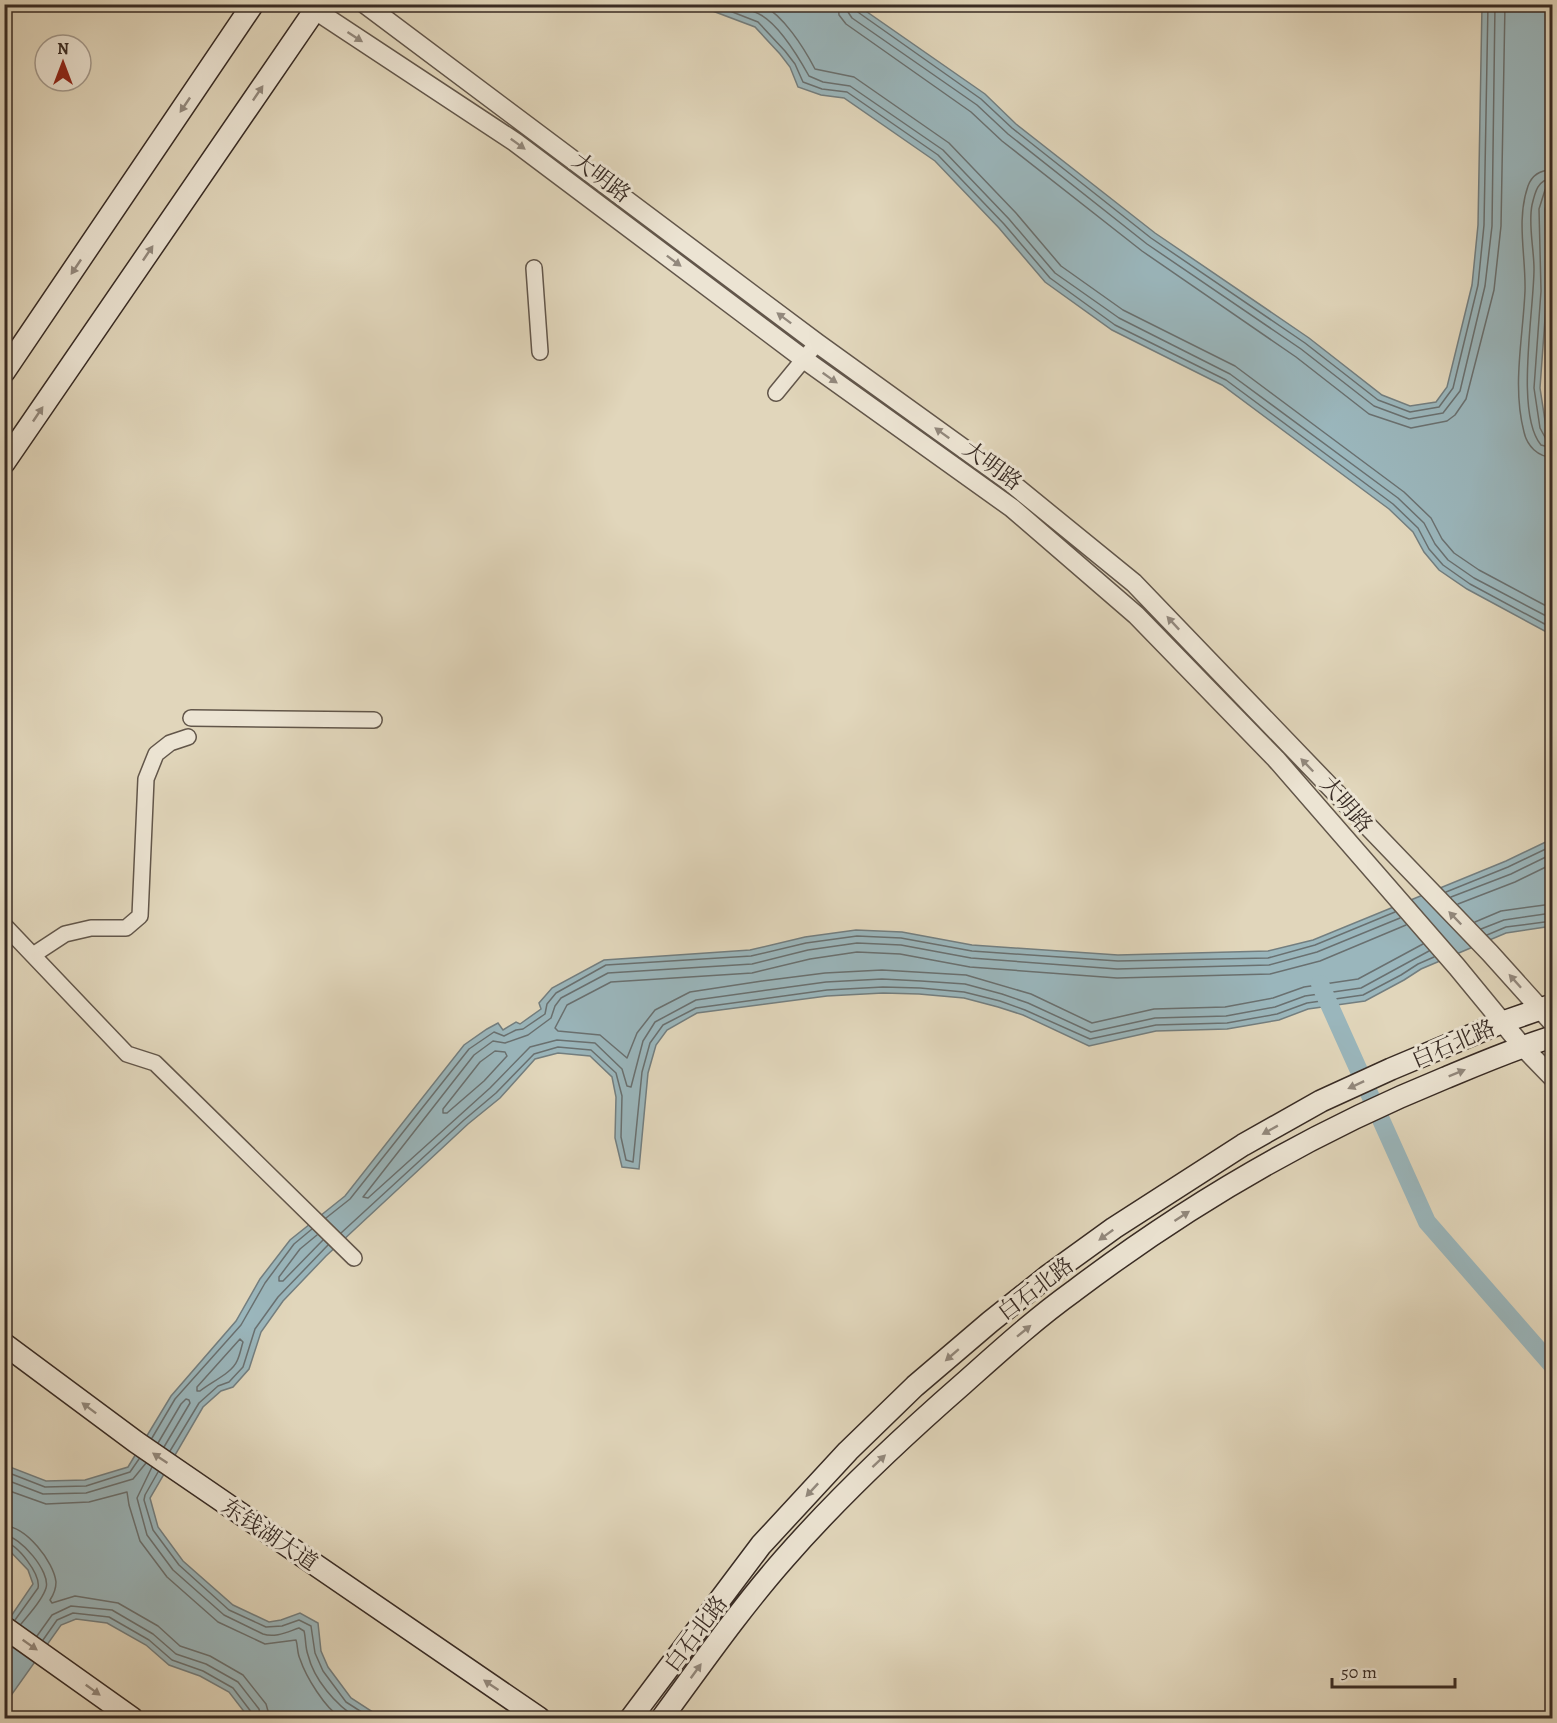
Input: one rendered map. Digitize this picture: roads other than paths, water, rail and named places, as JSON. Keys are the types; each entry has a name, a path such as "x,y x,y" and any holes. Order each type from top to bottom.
{"main road":[{"path":"4,372 253,4"},
{"path":"4,463 313,7"},
{"name":"白石北路","path":"631,1719 761,1545 848,1451 915,1386 1015,1302 1114,1228 1243,1145 1321,1101 1503,1022 1548,1012"},
{"name":"白石北路","path":"662,1719 716,1644 783,1560 854,1485 942,1402 1072,1292 1139,1243 1276,1157 1335,1126 1403,1095 1522,1046 1552,1037"},
{"name":"东钱湖大道","path":"4,1344 136,1442 539,1719"},
{"path":"5,1627 132,1719"}],"street":[{"name":"大明路","path":"365,4 817,343 1010,482 1134,583 1420,882 1548,1012"},
{"name":"大明路","path":"313,7 515,142 805,360 1012,508 1136,615 1276,759 1457,967 1522,1046 1552,1077"},
{"path":"534,268 540,352"},
{"path":"776,393 817,343"},
{"path":"191,718 374,720"},
{"path":"33,955 65,934 91,928 126,928 140,916 146,779 156,754 170,743 188,737"},
{"path":"4,925 127,1054 155,1063 354,1258"}],"water":[{"path":"703,5 857,5 985,94 1016,124 1155,233 1309,338 1382,395 1410,406 1436,402 1447,387 1472,285 1478,225 1482,5 1552,5 1552,183 1545,209 1547,291 1540,388 1546,427 1552,439 1552,635 1467,589 1439,570 1424,552 1413,532 1389,509 1222,385 1112,330 1045,282 999,228 935,161 844,98 821,95 798,87 790,67 755,27 710,10"},
{"path":"1552,839 1552,926 1506,933 1421,969 1365,1001 1308,1009 1279,1020 1227,1029 1156,1031 1089,1046 1023,1015 998,1007 964,998 919,994 827,996 697,1013 667,1030 656,1045 648,1073 639,1169 622,1167 615,1138 616,1097 612,1077 590,1056 558,1053 535,1059 500,1098 468,1124 326,1256 283,1301 261,1332 249,1369 233,1387 221,1391 203,1407 150,1498 158,1527 183,1561 233,1605 269,1622 300,1613 318,1623 321,1651 328,1667 351,1698 382,1718 249,1718 229,1692 200,1676 169,1665 146,1645 107,1623 76,1619 61,1625 10,1697 5,1699 5,1625 33,1584 28,1570 5,1546 5,1465 46,1481 85,1480 128,1467 171,1396 236,1321 260,1279 290,1240 345,1196 464,1045 498,1023 503,1030 516,1022 520,1024 541,1009 539,1003 552,988 604,960 750,950 805,937 856,930 902,932 972,945 1118,955 1268,951 1313,940 1506,861"}],"waterway":[{"path":"1320,984 1427,1222 1552,1365"}]}
